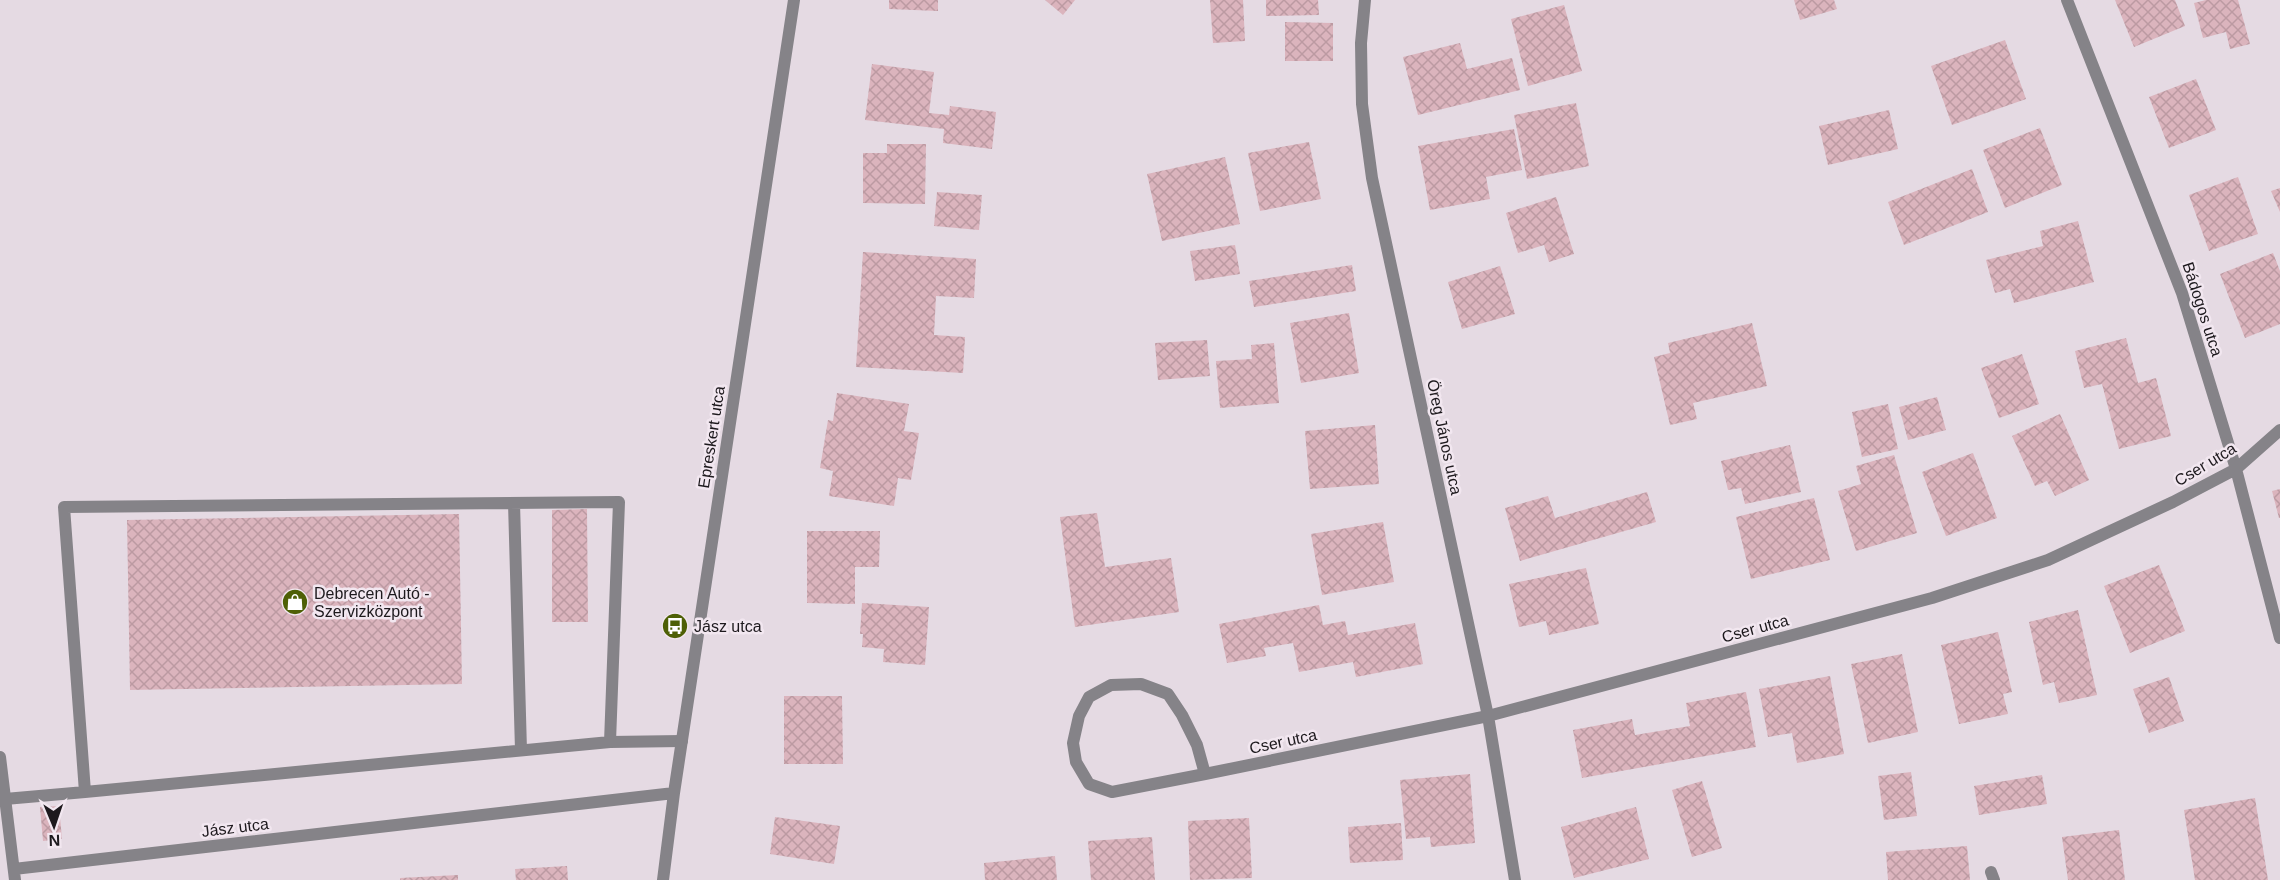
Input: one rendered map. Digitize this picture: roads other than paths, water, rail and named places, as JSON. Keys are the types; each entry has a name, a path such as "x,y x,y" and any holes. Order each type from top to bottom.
{"street":[{"name":"Epreskert utca","path":"663,880 674,793 794,0"},
{"name":"Öreg János utca","path":"1365,0 1361,43 1362,104 1372,178 1488,716 1515,880"},
{"name":"Bádogos utca","path":"2067,0 2182,293 2236,469 2280,638"},
{"name":"Cser utca","path":"1205,774 1197,744 1168,694 1141,684 1131,684 1111,685 1089,697 1079,716 1073,743 1076,762 1089,784 1112,792 1205,774 1488,716 1920,601 2048,560 2173,502 2236,469 2280,430"},
{"path":"85,792 64,507 619,502 610,742"},
{"path":"514,503 521,750"},
{"path":"5,799 610,742 682,741"},
{"path":"0,757 15,874"},
{"name":"Jász utca","path":"15,874 674,793"}],"place":[{"name":"Debrecen Autó - Szervizközpont","path":"295,602"},
{"name":"Jász utca","path":"675,626"}]}
